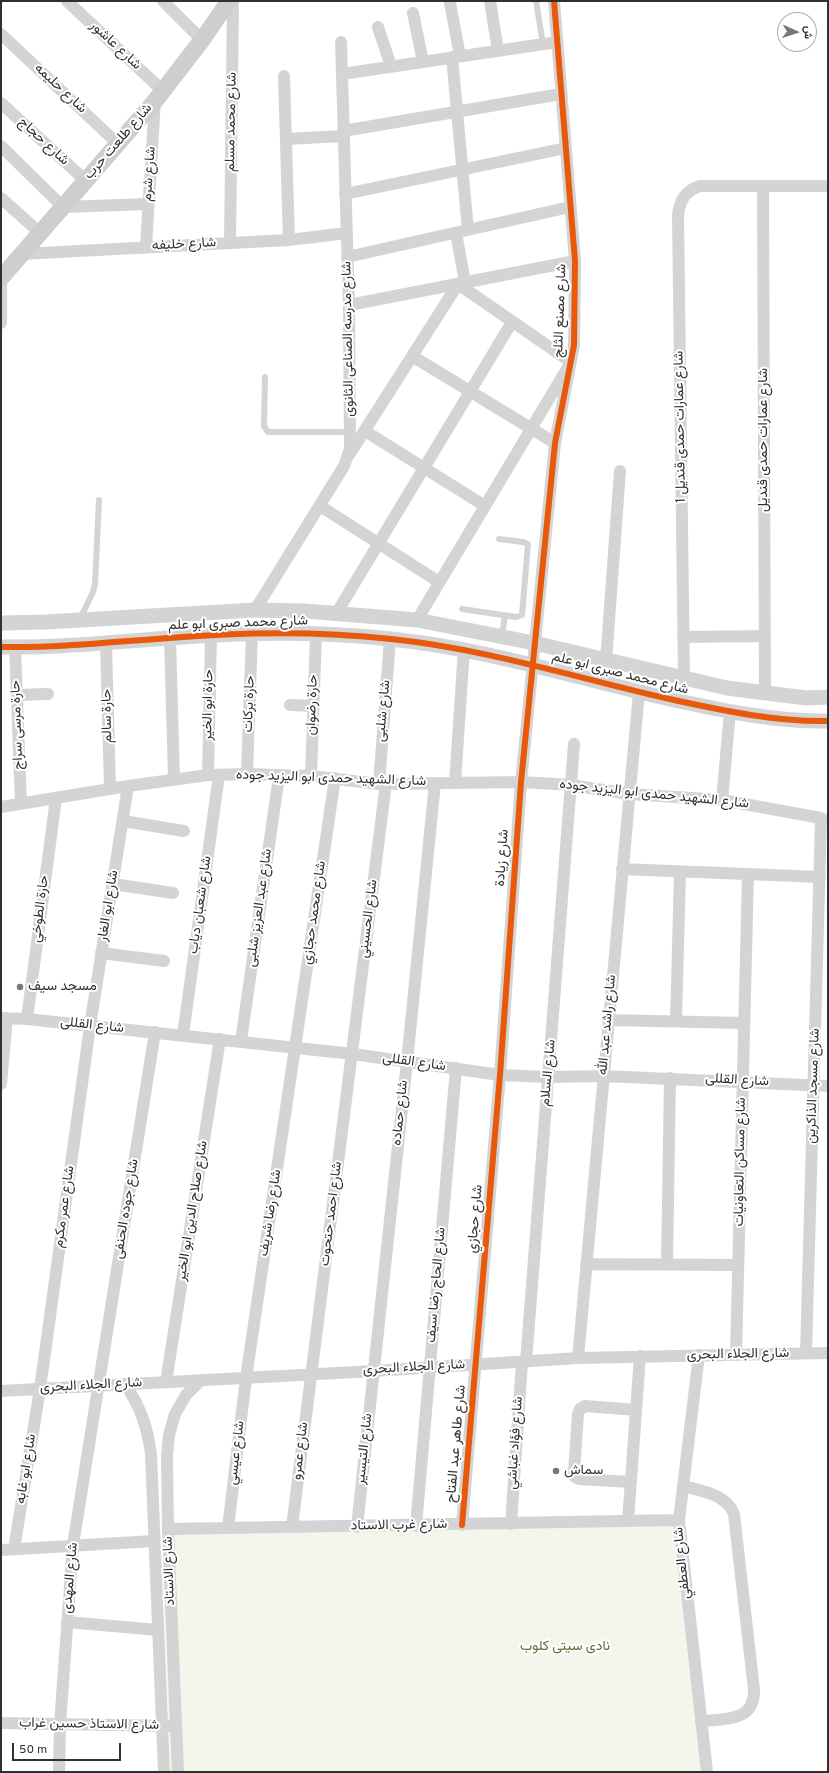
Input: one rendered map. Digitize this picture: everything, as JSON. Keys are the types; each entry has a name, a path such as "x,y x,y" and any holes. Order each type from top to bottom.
{"main road":[{"name":"شارع طلعت حرب","path":"1,277 159,96 229,2"}],"street":[{"name":"شارع عاشور","path":"67,1 159,96"},
{"path":"163,1 202,40"},
{"path":"490,1 498,51"},
{"name":"شارع مصنع الثلج","path":"534,643 555,443 572,362 574,329 575,261 554,1"},
{"name":"شارع محمد مسلم","path":"229,2 230,243"},
{"path":"349,455 412,356 462,283 462,169 457,111 456,57 450,3"},
{"path":"413,13 423,62"},
{"path":"378,27 391,66"},
{"name":"شارع حليمه","path":"1,34 118,144"},
{"name":"شارع مدرسه الصناعى الثانوى","path":"255,610 320,506 349,455 349,305 340,42"},
{"path":"342,74 557,42"},
{"path":"284,76 289,240"},
{"path":"286,139 344,133 457,111 561,94"},
{"name":"شارع شرم","path":"146,247 148,204 159,96"},
{"name":"شارع حجاج","path":"1,103 86,181"},
{"path":"1,146 63,207 148,204"},
{"path":"345,194 566,148"},
{"name":"شارع عمارات حمدى قنديل 1","path":"684,678 678,215 682,200 687,193 700,186 763,186"},
{"path":"763,186 828,186"},
{"name":"شارع عمارات حمدى قنديل","path":"763,186 765,694"},
{"path":"1,198 40,233"},
{"path":"347,257 570,207"},
{"name":"شارع خليفه","path":"22,254 289,240 347,233"},
{"path":"349,305 575,261"},
{"path":"1,277 1,323"},
{"path":"416,620 572,362 512,322 462,283"},
{"path":"336,614 512,322"},
{"path":"412,356 555,443"},
{"path":"364,431 485,506"},
{"path":"606,661 620,471"},
{"path":"320,506 439,582"},
{"name":"شارع محمد صبرى ابو علم","path":"1,623 255,610 416,620 534,643 727,688 806,698 828,697"},
{"name":"شارع محمد صبرى ابو علم","path":"8,647 106,643 252,633 316,634 390,639 464,649 532,664 638,692 730,712 783,719 828,721"},
{"name":"حارة بركات","path":"247,774 252,633"},
{"name":"حارة رضوان","path":"311,776 316,634"},
{"name":"حارة ابو الخير","path":"211,635 213,775"},
{"path":"683,638 765,636"},
{"path":"170,638 174,780"},
{"name":"شارع شلبى","path":"382,784 390,639"},
{"name":"حارة سالم","path":"106,643 110,789"},
{"name":"شارع زيادة","path":"500,1074 521,782 534,643"},
{"name":"حارة مرسى سراج","path":"8,647 17,695 21,804"},
{"path":"455,783 464,649"},
{"name":"شارع راشد عبد الله","path":"578,1358 638,692"},
{"path":"17,695 48,694"},
{"path":"290,705 313,706"},
{"path":"722,800 730,712"},
{"name":"شارع السلام","path":"524,1362 574,744"},
{"name":"شارع الشهيد حمدى ابو اليزيد جوده","path":"1,811 21,804 128,786 213,775 247,774 311,776 382,784 521,782 571,785 629,794 722,800 825,820"},
{"name":"شارع شعبان دياب","path":"183,1035 213,775"},
{"name":"شارع عبد العزيز شلبى","path":"241,1041 279,776"},
{"name":"شارع محمد حجازي","path":"296,1048 335,778"},
{"name":"شارع حماده","path":"374,1371 435,783"},
{"name":"شارع الحسيني","path":"352,1054 382,784"},
{"name":"شارع ابو الغار","path":"90,1026 128,786"},
{"name":"حارة الطوخي","path":"27,1019 56,798"},
{"name":"شارع مسجد الذاكرين","path":"806,1353 820,876 825,820"},
{"path":"123,821 184,831"},
{"path":"622,869 820,876"},
{"path":"676,1021 680,872"},
{"name":"شارع مساكن التعاونيات","path":"736,1355 748,874"},
{"path":"112,884 173,893"},
{"path":"101,953 164,961"},
{"path":"1,1084 4,1018"},
{"name":"شارع القللى","path":"4,1018 27,1019 241,1041 500,1074 548,1077 603,1076 670,1078 828,1086"},
{"path":"608,1020 744,1023"},
{"name":"شارع عمر مكرم","path":"40,1389 90,1026"},
{"name":"شارع جوده الحنفى","path":"99,1386 155,1032"},
{"name":"شارع صلاح الدين ابو الخير","path":"166,1382 220,1039"},
{"name":"شارع رضا شريف","path":"246,1378 296,1048"},
{"name":"شارع احمد حتحوت","path":"311,1374 352,1054"},
{"name":"شارع الحاج رضا سيف","path":"416,1526 456,1068"},
{"name":"شارع حجازي","path":"476,1365 500,1074"},
{"path":"667,1264 670,1078"},
{"path":"586,1264 738,1265"},
{"name":"شارع الجلاء البحرى","path":"1,1391 374,1371 578,1358 828,1353"},
{"name":"شارع العطفي","path":"699,1355 678,1520 707,1772"},
{"path":"628,1521 640,1356"},
{"name":"شارع فؤاد غباشي","path":"511,1524 524,1362"},
{"name":"شارع طاهر عبد الفتاح","path":"462,1525 476,1365"},
{"name":"شارع التيسير","path":"357,1527 374,1371"},
{"name":"شارع عمرو","path":"292,1527 311,1374"},
{"name":"شارع عيسي","path":"228,1528 246,1378"},
{"name":"شارع الاستاد","path":"178,1772 168,1529 168,1435 175,1414 186,1396 201,1380"},
{"name":"شارع الاستاد","path":"125,1384 141,1410 146,1424 151,1454 164,1772"},
{"name":"شارع المهدى","path":"59,1772 60,1724 73,1545 99,1386"},
{"name":"شارع ابو غابه","path":"14,1549 40,1389"},
{"path":"631,1482 579,1479 576,1476 574,1472 578,1414 580,1409 585,1406 636,1410"},
{"path":"152,1480 160,1478 167,1480"},
{"path":"683,1486 720,1498 729,1504 734,1514 754,1690 752,1704 748,1711 742,1716 701,1722"},
{"name":"شارع غرب الاستاد","path":"168,1529 416,1526 678,1520"},
{"path":"1,1550 154,1541"},
{"path":"67,1622 158,1630"},
{"name":"شارع الاستاذ حسين غراب","path":"1,1723 176,1726"}],"lane":[{"path":"536,1 543,44"},
{"path":"265,377 264,426 268,432 350,432"},
{"path":"80,620 93,592 95,584 99,500"},
{"path":"462,609 520,617 523,613 528,544 524,542 499,539"},
{"path":"502,637 505,615"}],"green space":[{"name":"نادى سيتى كلوب","path":"679,1520 708,1772 170,1772 163,1575 170,1575 168,1529"}],"cycle path":[{"path":"462,1525 500,1075 521,782 555,443 574,345 575,261 554,1"},
{"path":"1,647 64,646 197,636 280,633 364,636 427,644 498,657 639,692 731,712 789,720 828,721"}],"place":[{"name":"مسجد سيف","path":"20,987"},
{"name":"سماش","path":"556,1471"}]}
